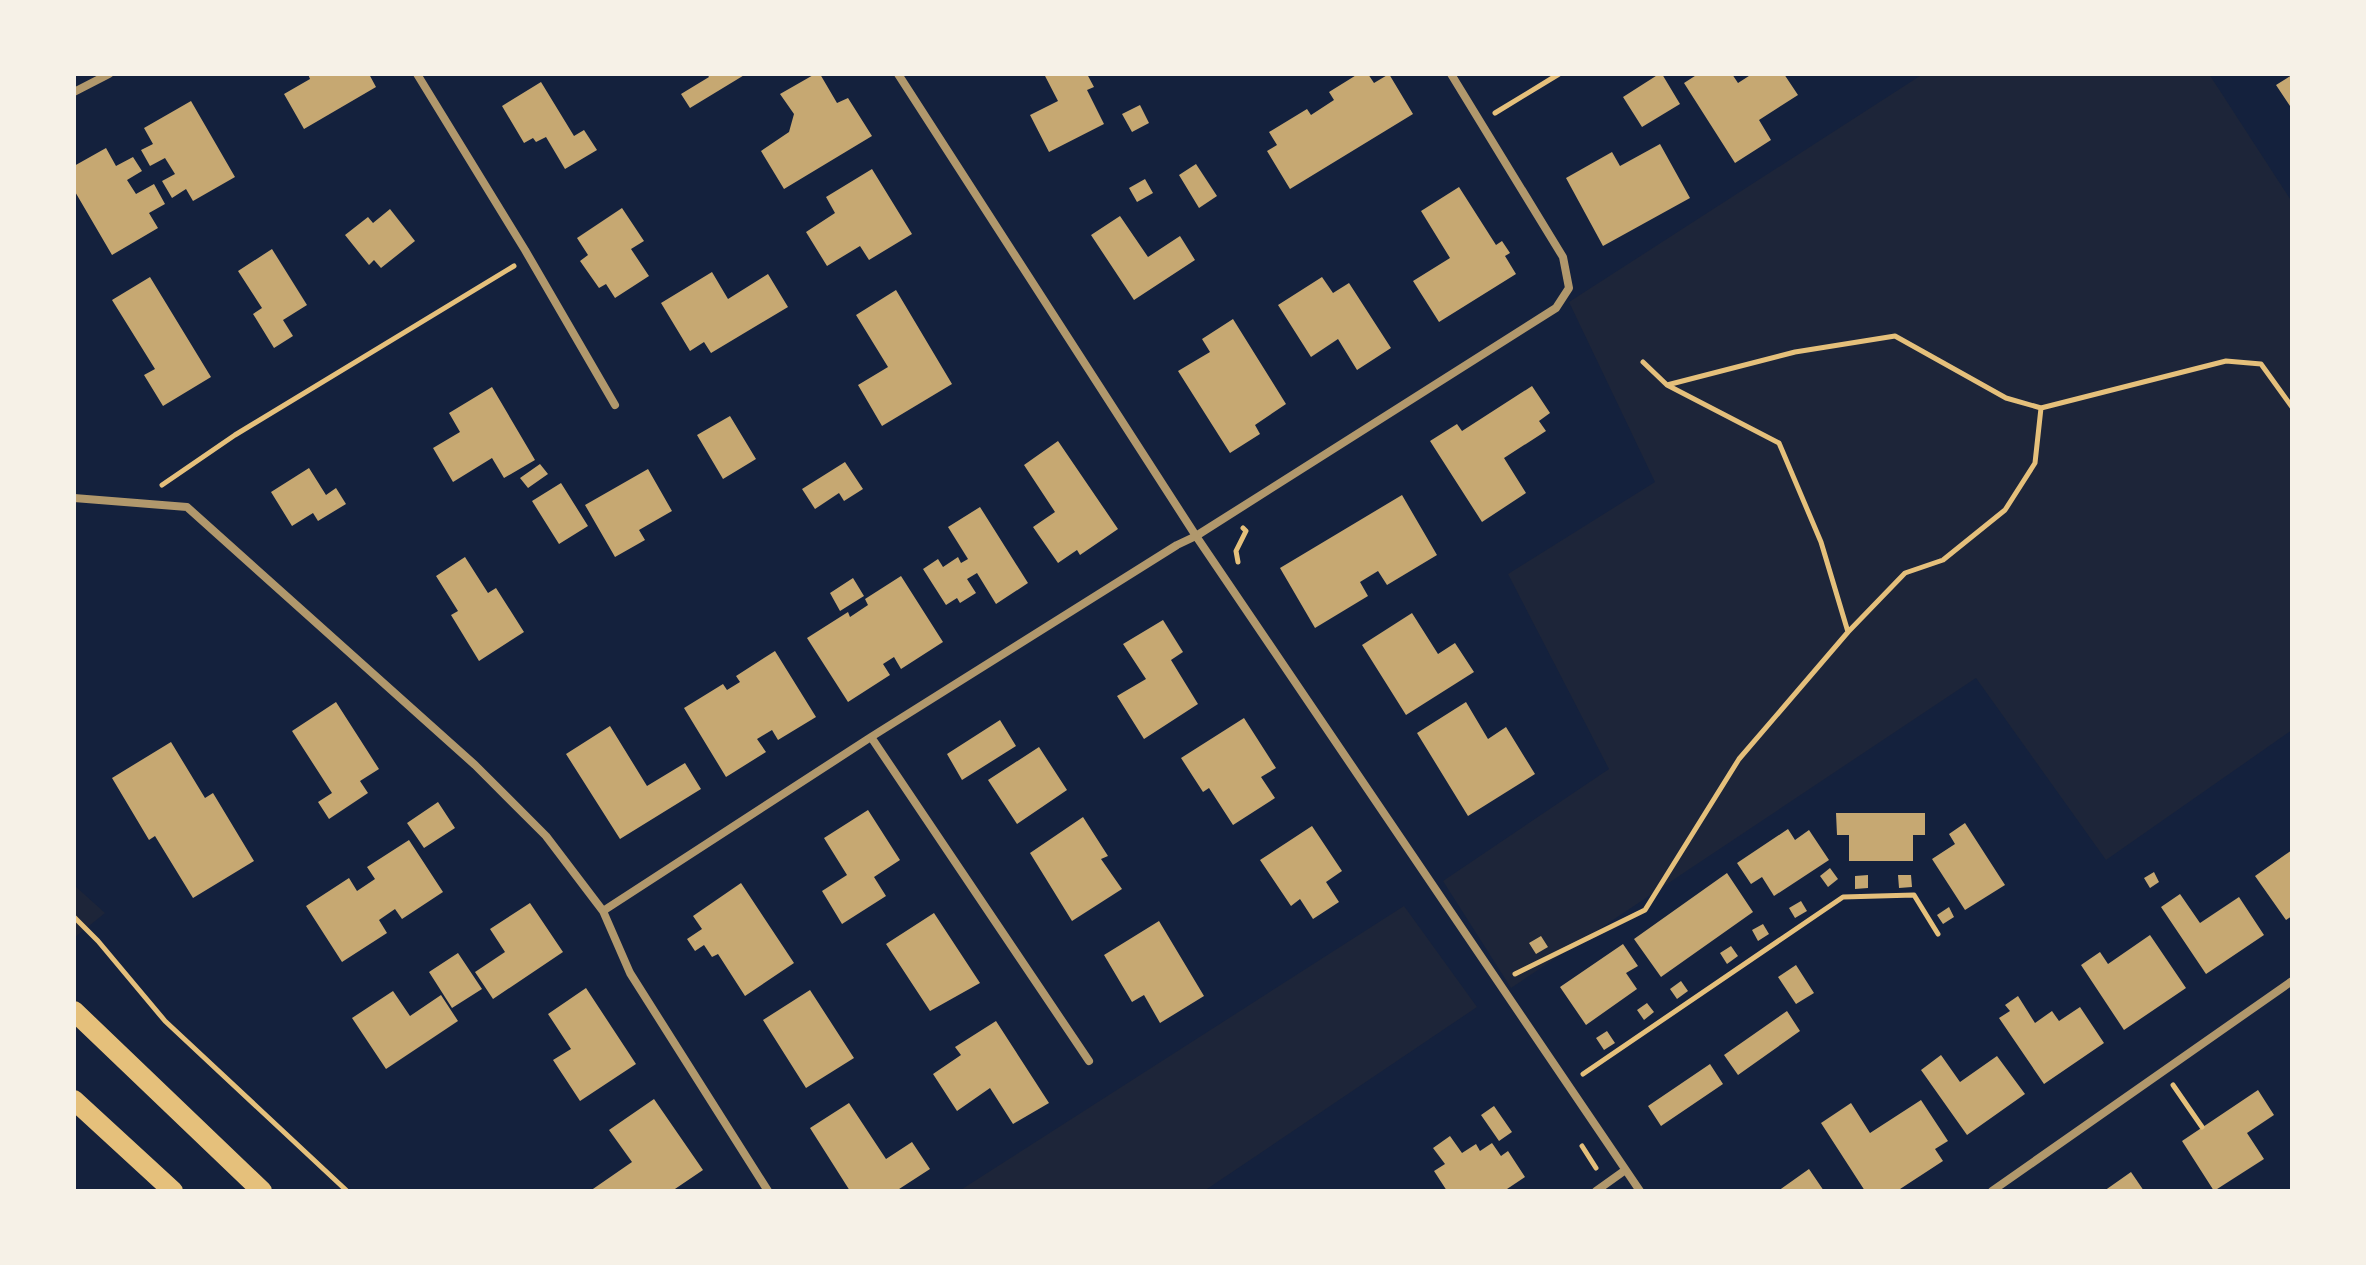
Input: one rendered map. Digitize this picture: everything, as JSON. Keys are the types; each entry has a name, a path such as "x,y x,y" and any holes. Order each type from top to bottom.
{"main road":[{"path":"74,1011 262,1191"},
{"path":"74,1100 173,1191"}],"street":[{"path":"74,92 109,74"},
{"path":"417,74 615,405"},
{"path":"898,74 1196,536 1640,1191"},
{"path":"603,911 871,737 1556,308 1569,288 1563,257 1451,74"},
{"path":"74,498 187,507 475,765 546,836 603,911 630,973 768,1191"},
{"path":"871,737 1089,1061"},
{"path":"1992,1191 2292,981"},
{"path":"1596,1191 1624,1171"}],"path":[{"path":"1479,122 1559,74"},
{"path":"135,504 235,435 529,257"},
{"path":"1667,385 1795,352 1895,336 2006,398 2041,408 2226,361 2261,364 2292,407"},
{"path":"1643,362 1667,385 1779,443 1821,542 1848,632"},
{"path":"1498,983 1645,910 1739,759 1848,632 1905,573 1943,560 2005,510 2035,463 2041,408"},
{"path":"1567,1085 1843,897 1914,895 1938,934"},
{"path":"74,917 165,1021 347,1191"},
{"path":"2163,1071 2202,1127"}],"shaded area":[{"path":"1923,74 2209,74 2292,202 2292,730 2106,860 1976,678 1511,988 1443,881 1609,769 1508,574 1655,482 1569,302"},
{"path":"74,885 105,913 74,938"},
{"path":"1404,906 1477,1007 1204,1191 959,1191"}],"building":[{"path":"308,74 369,74 376,87 304,129 284,94 310,79"},
{"path":"707,74 746,74 690,108 681,94 709,77"},
{"path":"820,74 837,103 848,98 872,136 784,189 761,151 789,132 794,114 780,94"},
{"path":"1044,74 1087,74 1094,87 1087,90 1104,124 1049,152 1030,115 1058,101"},
{"path":"1358,74 1368,74 1374,83 1389,74 1413,114 1290,189 1267,151 1277,145 1269,132 1307,109 1311,115 1334,100 1329,92"},
{"path":"1662,74 1680,104 1642,127 1623,97"},
{"path":"1698,74 1732,74 1738,83 1752,74 1784,74 1798,95 1759,120 1771,140 1735,163 1684,83"},
{"path":"2292,75 2292,109 2276,85"},
{"path":"541,82 574,136 584,130 597,150 565,169 546,137 536,142 533,138 524,143 502,106"},
{"path":"191,101 235,177 193,201 186,189 172,198 162,181 175,174 165,158 150,166 141,150 153,144 144,128"},
{"path":"1140,105 1149,123 1132,132 1122,114"},
{"path":"1660,144 1690,198 1603,246 1566,178 1612,152 1620,166"},
{"path":"106,148 116,166 133,157 142,171 127,180 136,194 154,184 165,204 149,213 158,228 112,255 74,190 74,166"},
{"path":"1196,164 1217,196 1199,208 1179,175"},
{"path":"872,169 912,234 869,260 860,246 827,266 806,232 835,213 826,197"},
{"path":"1145,179 1153,193 1137,202 1129,188"},
{"path":"1459,187 1496,245 1502,241 1510,253 1505,256 1516,274 1439,322 1413,281 1450,258 1421,211"},
{"path":"622,208 644,241 631,249 649,276 615,298 606,284 599,288 580,261 588,255 577,238"},
{"path":"390,209 415,241 381,268 374,260 369,265 345,235 368,217 373,223"},
{"path":"1120,216 1148,257 1180,236 1195,260 1134,300 1091,235"},
{"path":"272,249 307,305 283,320 293,336 274,348 253,314 262,308 238,271"},
{"path":"712,272 728,299 768,274 788,307 711,353 704,342 690,351 661,303"},
{"path":"150,277 211,377 163,406 144,375 155,369 112,300"},
{"path":"1322,277 1333,293 1349,283 1391,348 1357,370 1338,339 1311,357 1278,305"},
{"path":"896,290 952,384 882,426 858,385 888,367 856,315"},
{"path":"1233,319 1286,404 1255,425 1260,434 1230,453 1178,371 1210,352 1202,339"},
{"path":"1532,386 1550,413 1539,421 1546,431 1504,458 1526,493 1482,522 1430,441 1457,424 1462,431"},
{"path":"492,387 535,460 504,478 492,458 453,482 433,448 460,432 449,413"},
{"path":"730,416 756,459 723,479 697,435"},
{"path":"1058,441 1118,529 1080,555 1077,550 1058,563 1033,527 1055,512 1024,465"},
{"path":"845,462 863,489 844,501 839,493 815,509 802,489"},
{"path":"540,464 548,474 528,488 520,478"},
{"path":"309,468 326,495 336,488 346,504 318,521 313,513 292,526 271,492"},
{"path":"648,469 672,511 639,530 645,540 615,557 585,505"},
{"path":"561,483 588,526 559,544 532,501"},
{"path":"1402,495 1437,555 1387,585 1378,571 1360,582 1368,596 1315,628 1280,568"},
{"path":"980,507 1028,583 996,604 977,573 967,579 976,593 960,603 957,598 946,605 923,569 938,559 943,567 958,557 961,563 968,559 948,527"},
{"path":"465,557 488,593 496,588 524,632 479,661 451,615 458,611 436,576"},
{"path":"901,576 943,642 901,669 894,657 883,664 890,675 848,702 807,638 848,612 850,617 868,605 865,599"},
{"path":"853,578 864,596 840,611 830,593"},
{"path":"1412,613 1438,654 1455,643 1474,672 1406,715 1362,645"},
{"path":"1163,620 1183,652 1171,660 1198,704 1144,739 1117,696 1146,679 1123,644"},
{"path":"775,651 816,717 778,740 772,730 757,739 766,752 726,777 684,708 723,684 727,690 740,682 736,676"},
{"path":"336,702 379,769 360,781 368,793 329,819 318,802 332,793 292,731"},
{"path":"1466,702 1488,739 1506,727 1535,774 1468,816 1417,733"},
{"path":"1244,718 1276,768 1261,777 1275,798 1233,825 1209,788 1203,792 1181,758"},
{"path":"1000,720 1016,746 962,780 947,754"},
{"path":"610,726 647,786 685,763 701,789 620,839 566,754"},
{"path":"171,742 205,798 213,793 254,861 193,898 155,836 149,840 112,778"},
{"path":"1039,747 1067,790 1017,824 988,780"},
{"path":"438,802 455,828 424,848 407,823"},
{"path":"868,810 900,860 874,877 886,896 842,924 822,891 847,875 824,838"},
{"path":"1836,813 1925,813 1925,835 1913,835 1913,861 1849,861 1849,835 1837,835"},
{"path":"1083,817 1108,856 1101,859 1122,889 1072,921 1030,853"},
{"path":"1965,823 2005,885 1965,910 1932,859 1955,844 1949,834"},
{"path":"1312,826 1342,871 1326,882 1339,902 1313,919 1300,899 1291,906 1260,860"},
{"path":"1788,829 1795,840 1809,830 1829,860 1774,896 1762,877 1751,884 1737,863"},
{"path":"409,840 443,892 402,919 395,909 379,920 387,933 342,962 306,906 349,878 357,891 375,879 367,867"},
{"path":"2292,850 2292,916 2286,920 2255,876"},
{"path":"1830,868 1838,879 1828,887 1820,876"},
{"path":"2154,872 2159,882 2150,888 2144,878"},
{"path":"1727,873 1753,912 1661,977 1634,939"},
{"path":"1868,875 1868,888 1855,889 1855,876"},
{"path":"1898,875 1911,875 1912,887 1899,888"},
{"path":"741,883 794,963 745,996 718,954 712,957 704,945 695,951 687,939 702,929 693,916"},
{"path":"2180,894 2200,923 2239,897 2264,935 2206,974 2161,907"},
{"path":"1801,901 1807,911 1795,918 1789,908"},
{"path":"530,903 563,952 493,999 475,972 505,952 490,929"},
{"path":"1949,907 1954,917 1943,924 1937,915"},
{"path":"934,913 980,983 930,1011 886,944"},
{"path":"1159,921 1204,996 1160,1023 1144,995 1132,1002 1104,955"},
{"path":"1763,924 1769,934 1758,941 1752,930"},
{"path":"2150,935 2186,988 2124,1030 2081,965 2100,952 2108,964"},
{"path":"1541,936 1548,947 1536,954 1529,943"},
{"path":"1623,944 1638,966 1626,973 1637,989 1586,1025 1560,987"},
{"path":"1731,946 1738,956 1727,964 1720,953"},
{"path":"458,953 482,989 452,1008 429,972"},
{"path":"1796,965 1814,993 1796,1004 1778,977"},
{"path":"1681,981 1688,991 1677,999 1670,989"},
{"path":"586,988 636,1064 580,1101 553,1060 571,1049 548,1014"},
{"path":"810,990 854,1058 806,1088 763,1020"},
{"path":"393,991 410,1016 441,995 458,1021 386,1069 352,1018"},
{"path":"2018,996 2035,1023 2052,1011 2059,1021 2080,1007 2104,1043 2044,1084 1999,1018 2010,1011 2005,1005"},
{"path":"1647,1003 1654,1012 1644,1020 1637,1010"},
{"path":"1787,1011 1800,1031 1738,1075 1724,1055"},
{"path":"996,1021 1049,1103 1013,1124 990,1088 957,1111 933,1074 961,1055 955,1047"},
{"path":"1607,1031 1615,1043 1604,1050 1596,1038"},
{"path":"1941,1055 1960,1082 1997,1056 2025,1094 1967,1135 1921,1070"},
{"path":"1710,1064 1723,1084 1661,1126 1648,1106"},
{"path":"2258,1090 2274,1115 2247,1133 2264,1159 2214,1191 2182,1141"},
{"path":"654,1099 703,1170 672,1191 590,1191 632,1162 609,1130"},
{"path":"1921,1100 1948,1141 1935,1149 1943,1161 1897,1191 1865,1191 1821,1123 1851,1103 1870,1133"},
{"path":"849,1103 886,1159 912,1142 930,1169 896,1191 850,1191 810,1128"},
{"path":"1494,1106 1512,1132 1499,1141 1481,1115"},
{"path":"1450,1136 1462,1153 1476,1144 1480,1151 1492,1143 1501,1156 1508,1151 1525,1177 1504,1191 1447,1191 1434,1171 1445,1164 1433,1148"},
{"path":"1809,1169 1824,1191 1778,1191"},
{"path":"2131,1172 2144,1191 2104,1191"}]}
